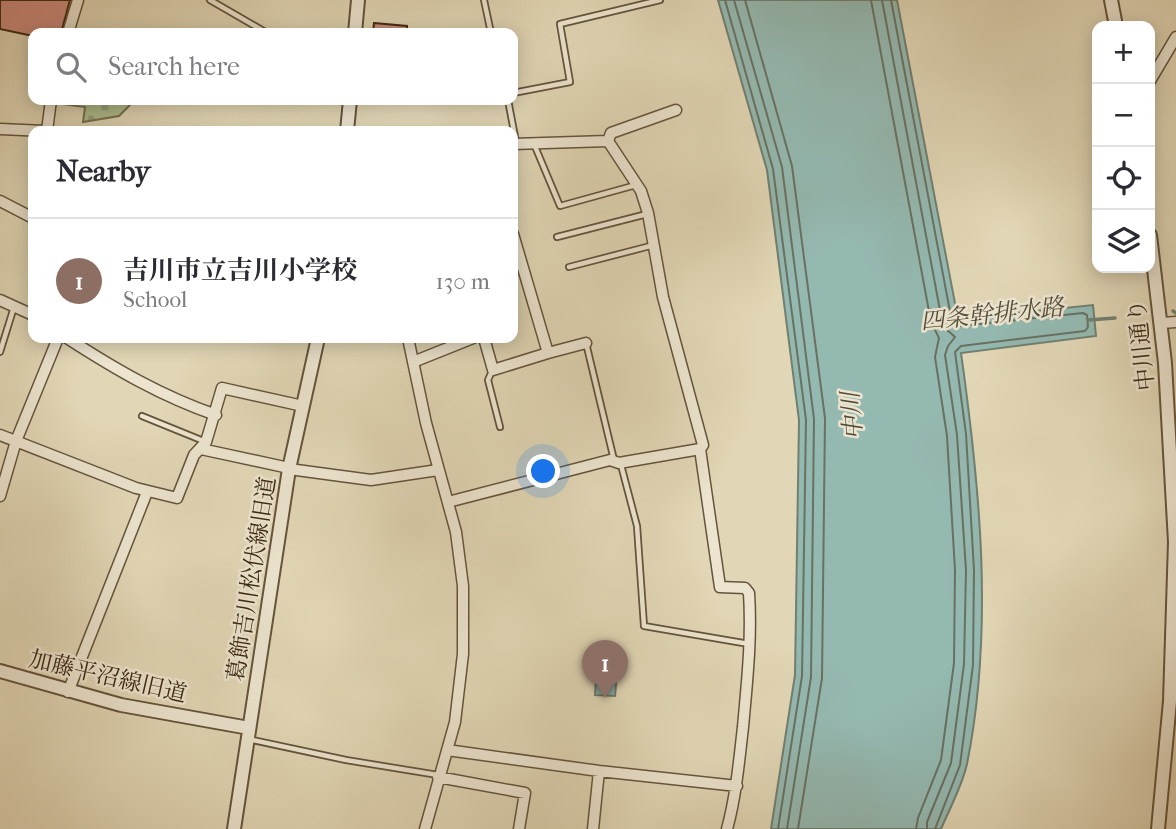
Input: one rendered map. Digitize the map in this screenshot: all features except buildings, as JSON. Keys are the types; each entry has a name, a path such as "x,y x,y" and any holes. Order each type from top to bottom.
{"street":[{"path":"70,28 78,0"},
{"path":"355,28 358,0"},
{"path":"1111,0 1115,21"},
{"path":"1155,73 1176,37"},
{"path":"47,126 50,105"},
{"path":"347,126 350,105"},
{"path":"608,141 611,133 676,110"},
{"path":"0,129 28,130"},
{"path":"518,143 608,141"},
{"path":"608,141 641,191 648,213 668,317 703,446 700,449 720,587 745,588 749,593 750,644 737,786 727,829"},
{"path":"0,201 28,215"},
{"path":"518,251 548,353"},
{"name":"中川通り","path":"1155,273 1173,426 1175,542 1170,701 1158,829"},
{"path":"0,300 28,312"},
{"path":"1161,323 1176,322"},
{"path":"0,496 16,441 56,343"},
{"path":"75,343 117,371 190,406 216,415"},
{"name":"葛飾吉川松伏線旧道","path":"234,829 289,469 317,343"},
{"path":"409,343 438,470 449,502 459,553 464,621 455,722 425,829"},
{"path":"413,362 460,343"},
{"path":"485,343 493,370 586,343"},
{"path":"0,435 147,492 177,498 194,455 204,445 216,415 222,388 303,406"},
{"path":"204,445 289,469 371,480 438,470"},
{"path":"449,502 610,460 617,462 700,449"},
{"path":"68,692 147,492"},
{"name":"加藤平沼線旧道","path":"0,671 68,692 248,733"},
{"path":"447,750 599,771 737,786"},
{"path":"593,829 599,771"},
{"path":"438,776 525,793 519,829"}],"lane":[{"path":"211,0 259,28"},
{"path":"484,0 490,28"},
{"path":"518,92 570,82 560,24 660,0"},
{"path":"509,105 512,126"},
{"path":"534,143 560,206 637,185"},
{"path":"556,237 648,213"},
{"path":"569,267 655,245"},
{"path":"0,352 15,306"},
{"path":"586,343 637,526 644,626 750,644"},
{"path":"493,370 488,380 500,427"},
{"path":"142,416 204,445"},
{"path":"248,733 346,760 438,776"}],"green space":[{"path":"70,105 130,105 119,116 83,122 85,107"}],"water":[{"name":"中川","path":"718,0 897,0 958,319 1093,305 1096,336 961,353 978,507 982,610 980,662 967,764 941,829 771,829 795,675 799,420 767,170"},
{"path":"598,649 619,651 615,696 595,695"}],"waterway":[{"name":"四条幹排水路","path":"1089,320 1115,318"}],"place":[{"name":"吉川市立吉川小学校","path":"605,698"}]}
